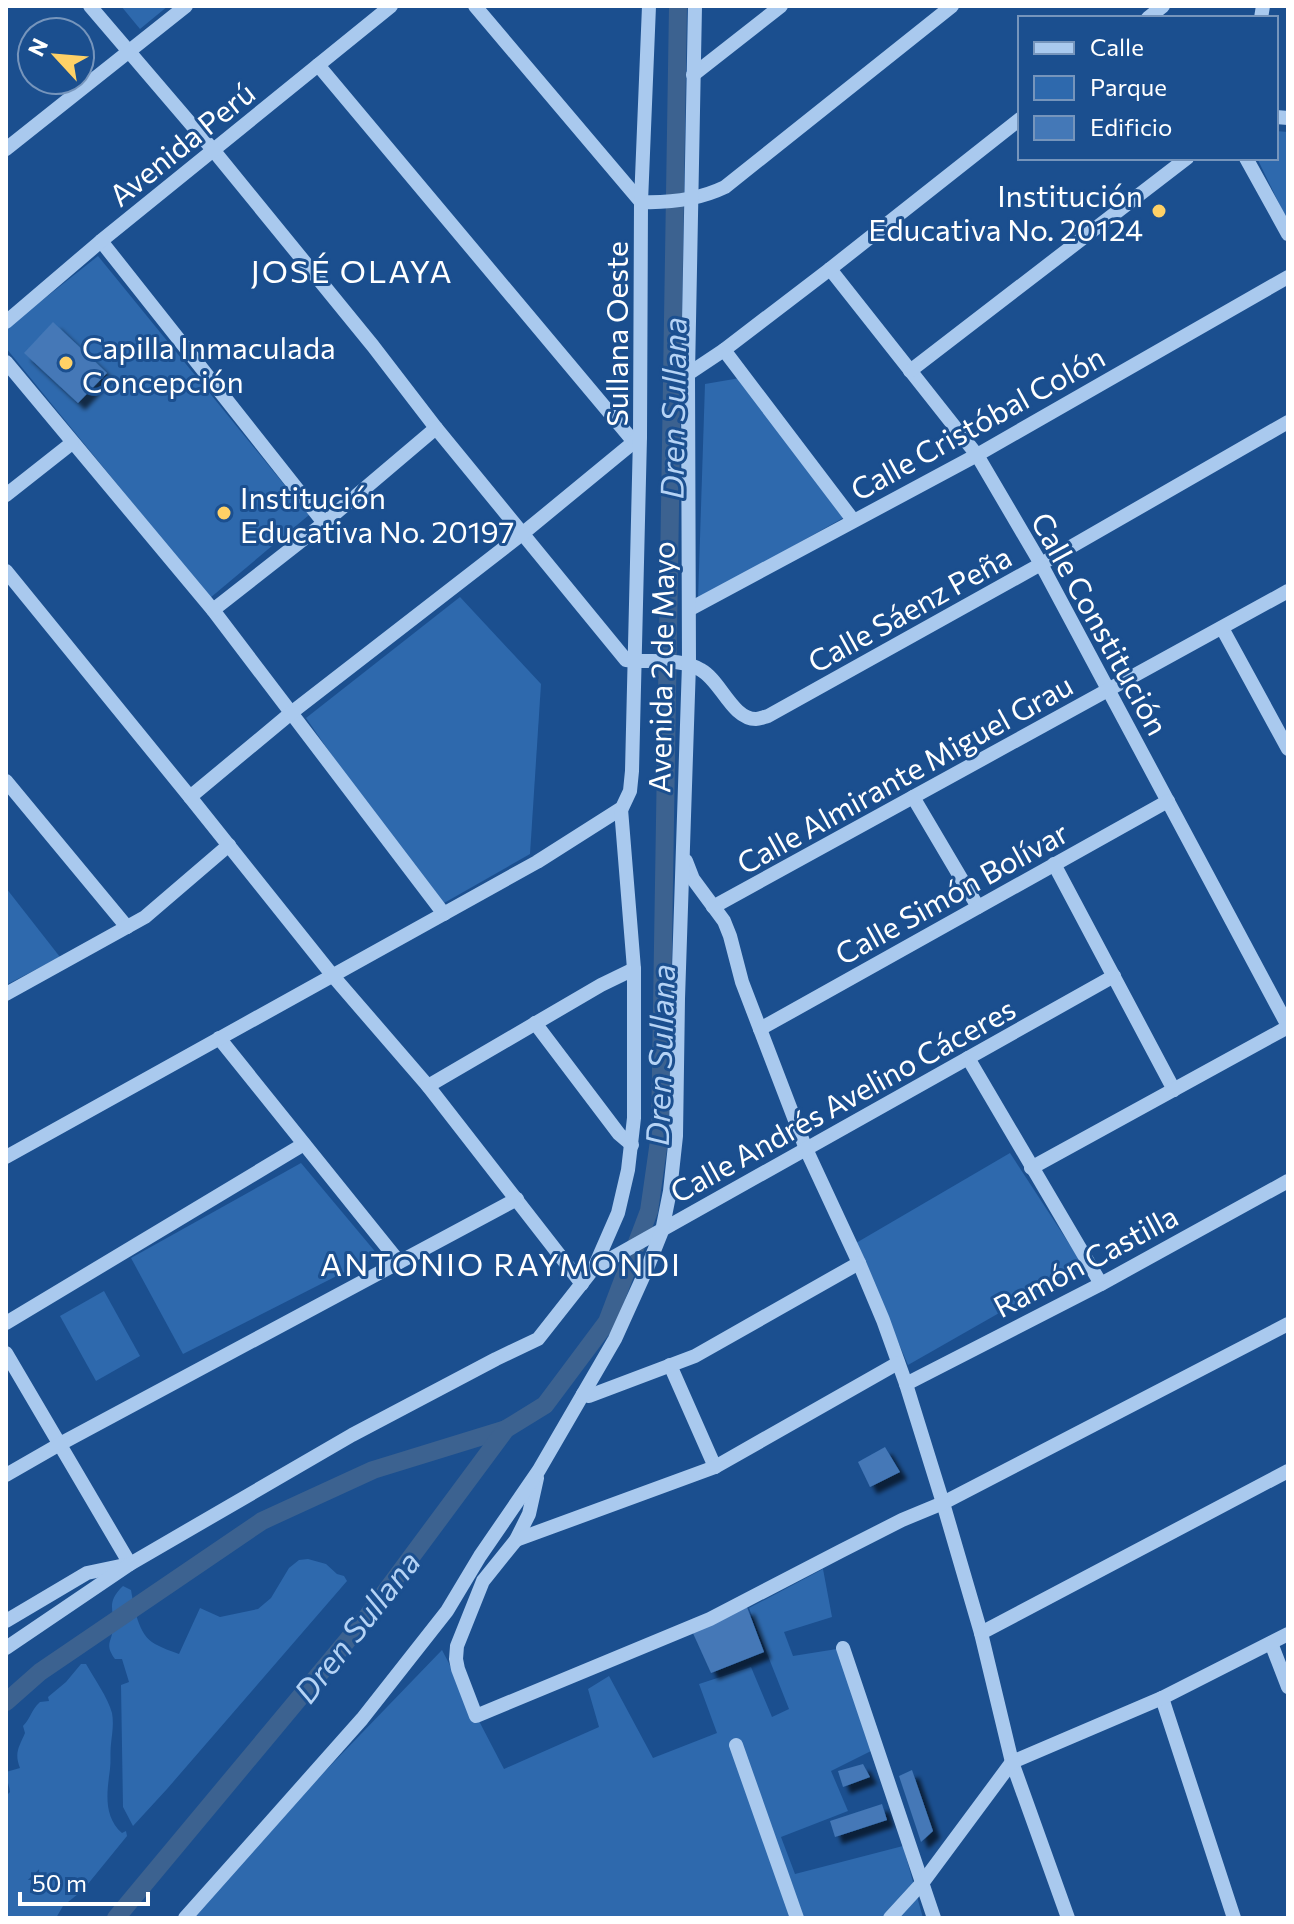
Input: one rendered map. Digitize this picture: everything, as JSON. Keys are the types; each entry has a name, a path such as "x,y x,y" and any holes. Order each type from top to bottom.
{"street":[{"path":"90,6 214,151 626,660 686,664"},
{"path":"6,149 186,6"},
{"name":"Avenida Perú","path":"6,322 391,6"},
{"path":"475,6 647,202 688,200 725,187 952,6"},
{"name":"Avenida 2 de Mayo","path":"539,1470 615,1339 648,1266 670,1191 676,1136 686,664 690,609 688,200 695,6"},
{"path":"693,75 781,6"},
{"name":"Sullana Oeste","path":"621,809 630,791 639,661 637,440 647,202 646,10"},
{"path":"190,797 291,713 522,534 637,440 318,65"},
{"path":"688,374 830,269 1018,121"},
{"path":"910,371 1184,160"},
{"path":"1247,160 1288,234"},
{"path":"101,241 324,523"},
{"name":"Calle Constitución","path":"830,269 977,455 1041,564 1288,1026"},
{"name":"Calle Cristóbal Colón","path":"690,609 977,455 1288,277"},
{"path":"724,350 853,520"},
{"path":"6,362 213,610 444,914"},
{"name":"Calle Sáenz Peña","path":"686,664 712,677 733,707 742,714 754,719 768,716 1288,422"},
{"path":"213,610 324,523 436,428"},
{"path":"6,495 72,443"},
{"path":"6,571 333,976 428,1086 582,1284"},
{"name":"Calle Almirante Miguel Grau","path":"713,907 1288,591"},
{"path":"1222,628 1287,743"},
{"path":"6,781 127,927"},
{"path":"913,797 978,907"},
{"name":"Calle Simón Bolívar","path":"760,1029 1168,801"},
{"path":"6,1157 537,862 621,809 634,969 634,1118 628,1170 618,1213 594,1268 538,1339 352,1435 130,1564 6,1648"},
{"path":"6,994 145,917 229,845"},
{"path":"683,852 693,879 724,921 736,963 806,1149 859,1263 906,1384 981,1633 1012,1762 1068,1918"},
{"path":"1054,864 1174,1090"},
{"path":"428,1086 634,969"},
{"name":"Calle Andrés Avelino Cáceres","path":"594,1268 1114,976"},
{"path":"535,1023 619,1134 632,1145"},
{"path":"1031,1168 1288,1026"},
{"path":"219,1038 399,1262"},
{"path":"968,1058 1101,1284"},
{"path":"6,1323 304,1144"},
{"name":"Ramón Castilla","path":"906,1384 1101,1284 1288,1181"},
{"path":"6,1475 517,1199"},
{"path":"583,1394 589,1396 695,1356 859,1263"},
{"path":"539,1470 529,1514 516,1540 483,1581 457,1646 458,1669 476,1716 710,1619 902,1520 943,1503 1288,1324"},
{"path":"6,1353 130,1564"},
{"path":"516,1540 715,1467 898,1363"},
{"path":"670,1365 715,1467"},
{"path":"185,1918 362,1719 447,1611 480,1556 539,1470"},
{"path":"981,1633 1288,1471"},
{"path":"6,1621 87,1573 130,1564"},
{"path":"890,1918 923,1882 1012,1762 1162,1698 1288,1634"},
{"path":"1271,1643 1288,1687"},
{"path":"843,1648 934,1918"},
{"path":"1162,1698 1234,1918"},
{"path":"736,1745 797,1918"}],"green space":[{"path":"121,6 168,6 140,29"},
{"path":"1278,131 1288,132 1288,222 1258,160 1278,160"},
{"path":"98,256 309,515 210,598 6,348 6,329"},
{"path":"740,378 843,518 698,600 705,384"},
{"path":"460,597 541,684 530,854 437,907 306,718"},
{"path":"6,888 60,957 6,985"},
{"path":"1010,1153 1083,1265 908,1365 856,1243"},
{"path":"301,1163 378,1255 183,1354 131,1258"},
{"path":"104,1291 140,1356 96,1381 60,1316"},
{"path":"299,1560 326,1564 347,1581 133,1826 123,1807 121,1685 129,1682 122,1659 115,1659 109,1646 113,1628 112,1602 117,1592 123,1586 131,1590 138,1620 149,1640 179,1654 200,1608 220,1617 258,1609 271,1598 289,1568"},
{"path":"823,1569 832,1617 784,1632 793,1656 843,1648 873,1750 831,1771 848,1811 781,1837 795,1874 903,1846 923,1918 190,1918 278,1820 442,1650 504,1769 599,1727 588,1689 609,1676 653,1758 717,1733 699,1684 751,1667 772,1717 789,1709 749,1608"},
{"path":"81,1664 86,1664 112,1713 108,1803 116,1826 122,1833 126,1831 127,1836 83,1890 63,1906 56,1918 6,1918 6,1791 8,1794 10,1792 6,1772 20,1768 17,1754 25,1733 23,1726 35,1708 40,1702 49,1701 48,1697"}],"building":[{"name":"Capilla Inmaculada Concepción","path":"53,322 107,373 78,403 24,353"},
{"path":"885,1447 900,1472 870,1487 858,1462"},
{"path":"747,1607 764,1652 711,1673 692,1631"},
{"path":"863,1764 870,1777 843,1787 838,1771"},
{"path":"912,1770 933,1831 921,1842 899,1776"},
{"path":"882,1804 887,1820 835,1837 830,1821"}],"waterway":[{"name":"Dren Sullana","path":"116,1918 366,1618 506,1429 545,1405 607,1322 649,1211 660,1134 678,6"},
{"path":"6,1702 40,1672 262,1521 373,1470 506,1429"}],"place":[{"name":"Institución Educativa No. 20124","path":"1159,211"},
{"name":"Capilla Inmaculada Concepción","path":"66,363"},
{"name":"Institución Educativa No. 20197","path":"224,513"}],"district":[{"name":"JOSÉ OLAYA","path":"352,270"},
{"name":"ANTONIO RAYMONDI","path":"501,1263"}]}
